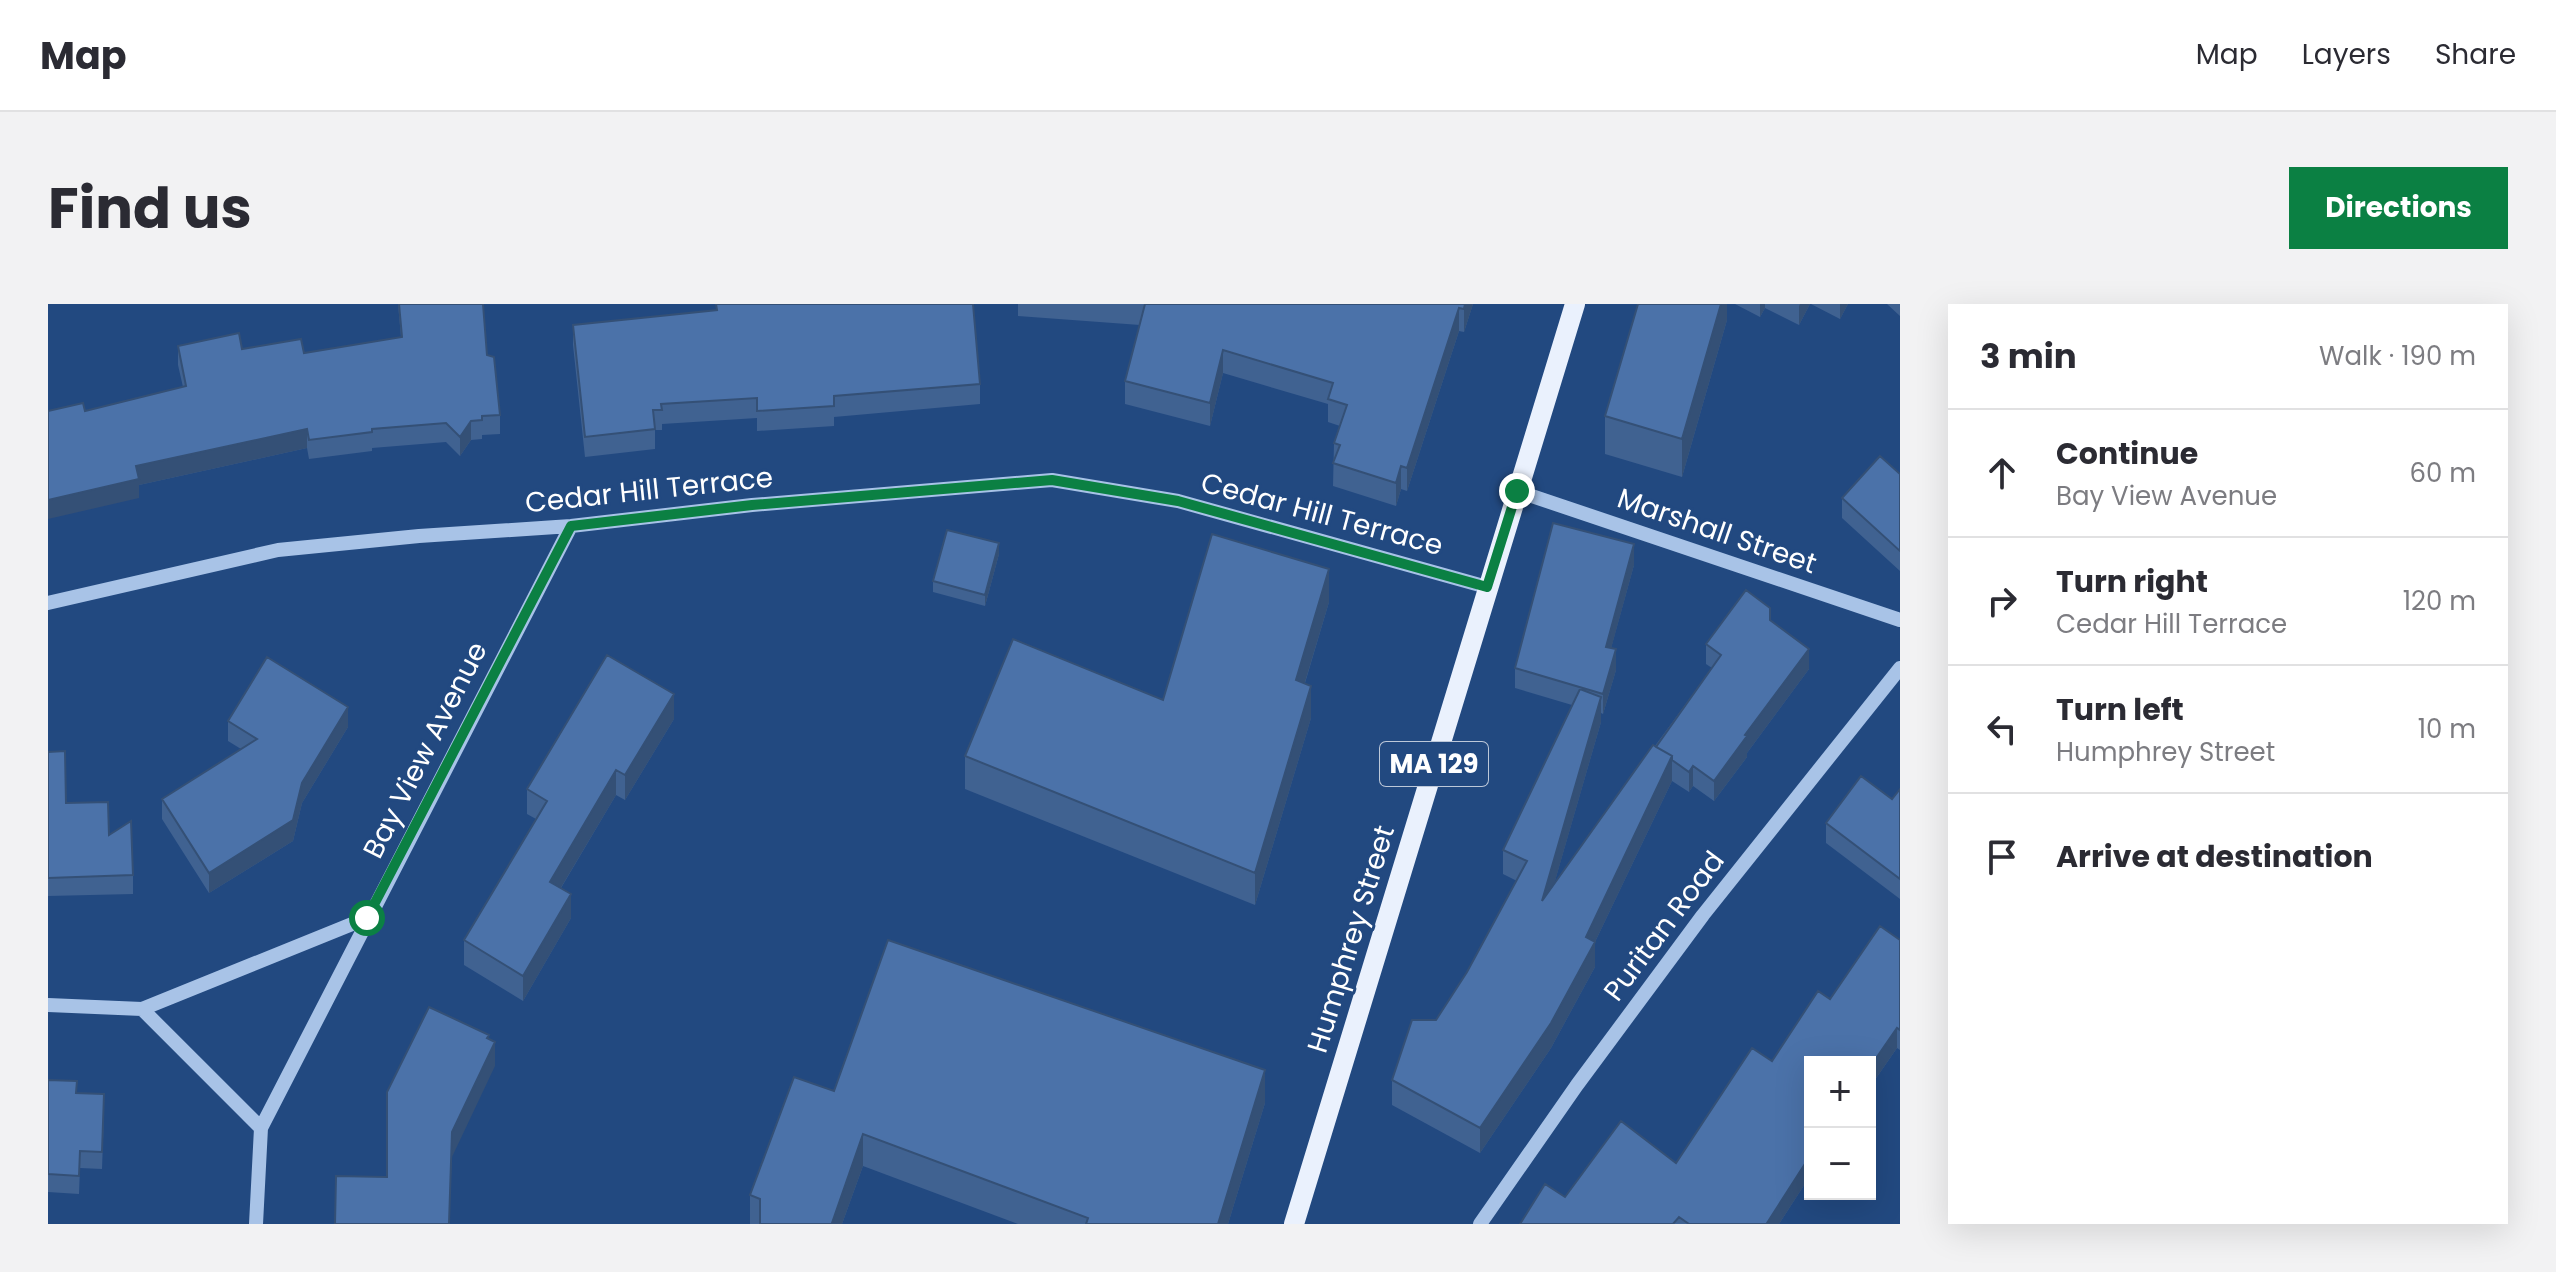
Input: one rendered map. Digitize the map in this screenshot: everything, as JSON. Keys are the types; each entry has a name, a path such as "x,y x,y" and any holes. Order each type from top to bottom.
{"main road":[{"name":"Humphrey Street","path":"1294,1224 1575,304"}],"street":[{"name":"Cedar Hill Terrace","path":"48,603 278,550 419,536 571,526 752,505 1052,480 1178,501 1487,587"},
{"name":"Marshall Street","path":"1517,491 1900,620"},
{"name":"Bay View Avenue","path":"256,1224 261,1128 571,526"},
{"name":"Puritan Road","path":"1480,1224 1577,1085 1703,915 1900,668"},
{"path":"48,1005 142,1009 367,918"},
{"path":"142,1009 261,1128"}],"building":[{"path":"399,304 483,304 487,355 494,357 500,415 482,416 482,420 471,421 460,437 446,423 372,429 372,432 309,440 307,429 136,466 139,479 48,500 48,411 83,403 85,411 186,386 178,346 239,333 242,349 301,339 304,353 402,337"},
{"path":"716,304 973,304 980,384 834,396 834,406 757,411 757,398 661,404 662,410 653,410 655,429 585,437 573,325 717,310"},
{"path":"1145,304 1465,304 1464,309 1459,308 1407,468 1401,466 1396,483 1333,463 1340,445 1334,443 1347,405 1328,399 1333,383 1223,350 1210,403 1125,381"},
{"path":"1638,304 1721,304 1682,439 1605,416"},
{"path":"1880,456 1900,474 1900,551 1842,498"},
{"path":"1553,523 1634,544 1606,647 1616,649 1603,694 1515,668"},
{"path":"947,530 999,543 985,595 933,581"},
{"path":"1212,534 1329,569 1296,680 1311,686 1255,873 965,756 1013,639 1163,700"},
{"path":"1746,590 1770,608 1770,620 1809,649 1714,781 1693,766 1689,772 1672,760 1672,756 1656,747 1721,655 1706,644"},
{"path":"607,655 674,694 625,775 616,770 550,882 571,894 523,976 464,940 547,801 527,789"},
{"path":"267,657 348,707 302,783 293,820 209,873 162,799 257,739 228,721"},
{"path":"1580,689 1601,697 1542,901 1653,745 1672,756 1586,937 1595,942 1551,1023 1480,1128 1392,1080 1412,1020 1436,1020 1467,972 1527,861 1503,850"},
{"path":"65,751 66,803 108,802 109,835 131,821 133,875 48,878 48,752"},
{"path":"1861,776 1892,799 1900,789 1900,879 1826,823"},
{"path":"1880,926 1900,940 1900,1030 1897,1028 1876,1058 1804,1056 1804,1165 1769,1224 1689,1224 1679,1217 1673,1224 1520,1224 1545,1184 1565,1197 1621,1121 1676,1163 1752,1048 1772,1061 1818,991 1830,999"},
{"path":"888,940 1265,1070 1218,1224 1086,1224 1088,1218 863,1134 832,1223 836,1224 760,1224 760,1199 750,1195 794,1077 834,1091"},
{"path":"429,1007 489,1035 487,1038 495,1042 452,1132 449,1224 335,1224 336,1176 387,1177 387,1092"},
{"path":"48,1080 77,1081 76,1093 104,1094 102,1152 80,1151 79,1176 48,1174"}],"route":[{"path":"367,918 571,526 752,505 1052,480 1178,501 1487,587 1517,491"}]}
